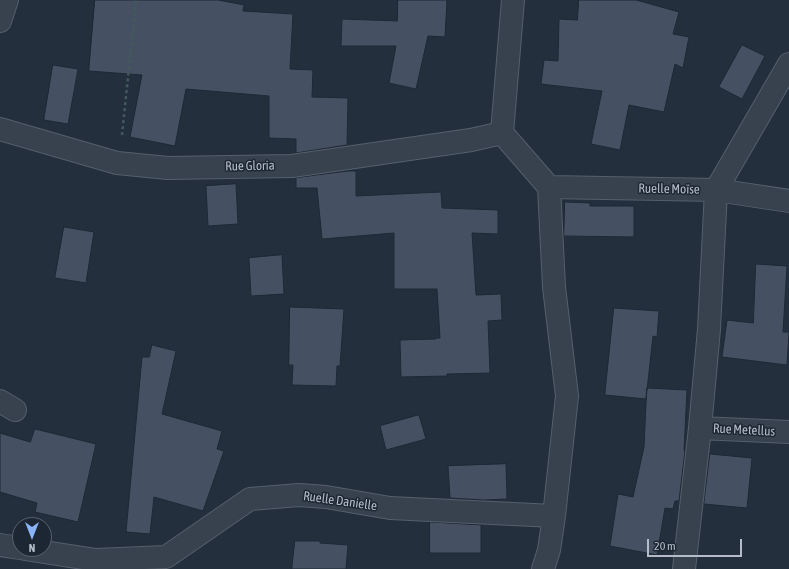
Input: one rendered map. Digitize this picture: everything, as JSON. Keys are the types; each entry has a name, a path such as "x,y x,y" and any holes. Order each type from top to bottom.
{"street":[{"path":"0,21 7,0"},
{"path":"513,0 502,134 549,187 554,287 566,396 554,516 549,550 543,569"},
{"path":"684,569 710,329 716,190 789,64"},
{"name":"Rue Gloria","path":"0,129 116,163 168,168 292,166 471,140 502,134"},
{"name":"Ruelle Moïse","path":"549,187 716,190 789,201"},
{"name":"Rue Metellus","path":"700,428 789,432"},
{"name":"Ruelle Danielle","path":"52,553 96,560 166,557 250,499 299,495 326,497 390,508 554,516"},
{"path":"0,545 12,547"}],"path":[{"path":"116,163 124,129 136,0"}],"building":[{"path":"95,0 218,0 244,5 243,11 293,14 290,69 313,70 312,97 348,98 347,145 296,153 296,139 269,138 269,96 186,89 175,146 130,137 142,75 89,71"},
{"path":"398,0 447,0 445,37 428,36 416,89 389,83 396,46 341,46 342,19 397,21"},
{"path":"579,0 636,0 679,12 673,34 689,37 683,68 675,64 664,112 629,105 620,150 591,144 602,91 541,84 544,60 558,61 559,19 577,20"},
{"path":"742,45 765,56 742,99 719,87"},
{"path":"53,65 78,69 68,124 44,120"},
{"path":"356,171 356,196 441,192 442,208 498,210 498,234 472,233 476,295 501,294 502,320 488,321 490,373 401,377 400,340 440,338 437,289 394,289 394,233 322,239 317,188 296,188 296,178"},
{"path":"236,184 238,224 208,226 206,186"},
{"path":"565,202 590,203 590,206 634,206 634,237 564,236"},
{"path":"64,227 94,232 86,283 55,278"},
{"path":"282,255 284,294 251,296 249,258"},
{"path":"756,264 787,266 783,332 789,332 787,365 722,357 727,320 753,323"},
{"path":"290,307 344,309 340,366 337,366 336,386 292,385 293,365 289,365"},
{"path":"614,308 659,311 657,337 653,336 646,399 605,395"},
{"path":"152,345 176,351 162,414 222,431 217,449 224,451 203,511 154,497 150,534 126,532 142,357 149,357"},
{"path":"647,388 687,390 685,451 679,501 675,501 673,509 665,508 657,555 610,546 618,494 633,497 644,447"},
{"path":"419,415 426,439 386,450 380,426"},
{"path":"35,429 96,444 78,522 35,512 37,503 0,492 0,433 30,442"},
{"path":"710,454 752,458 747,508 704,504"},
{"path":"506,464 507,499 484,500 450,498 448,466"},
{"path":"430,522 481,525 481,553 430,553"},
{"path":"295,541 320,541 320,543 348,545 346,569 292,569"}]}
